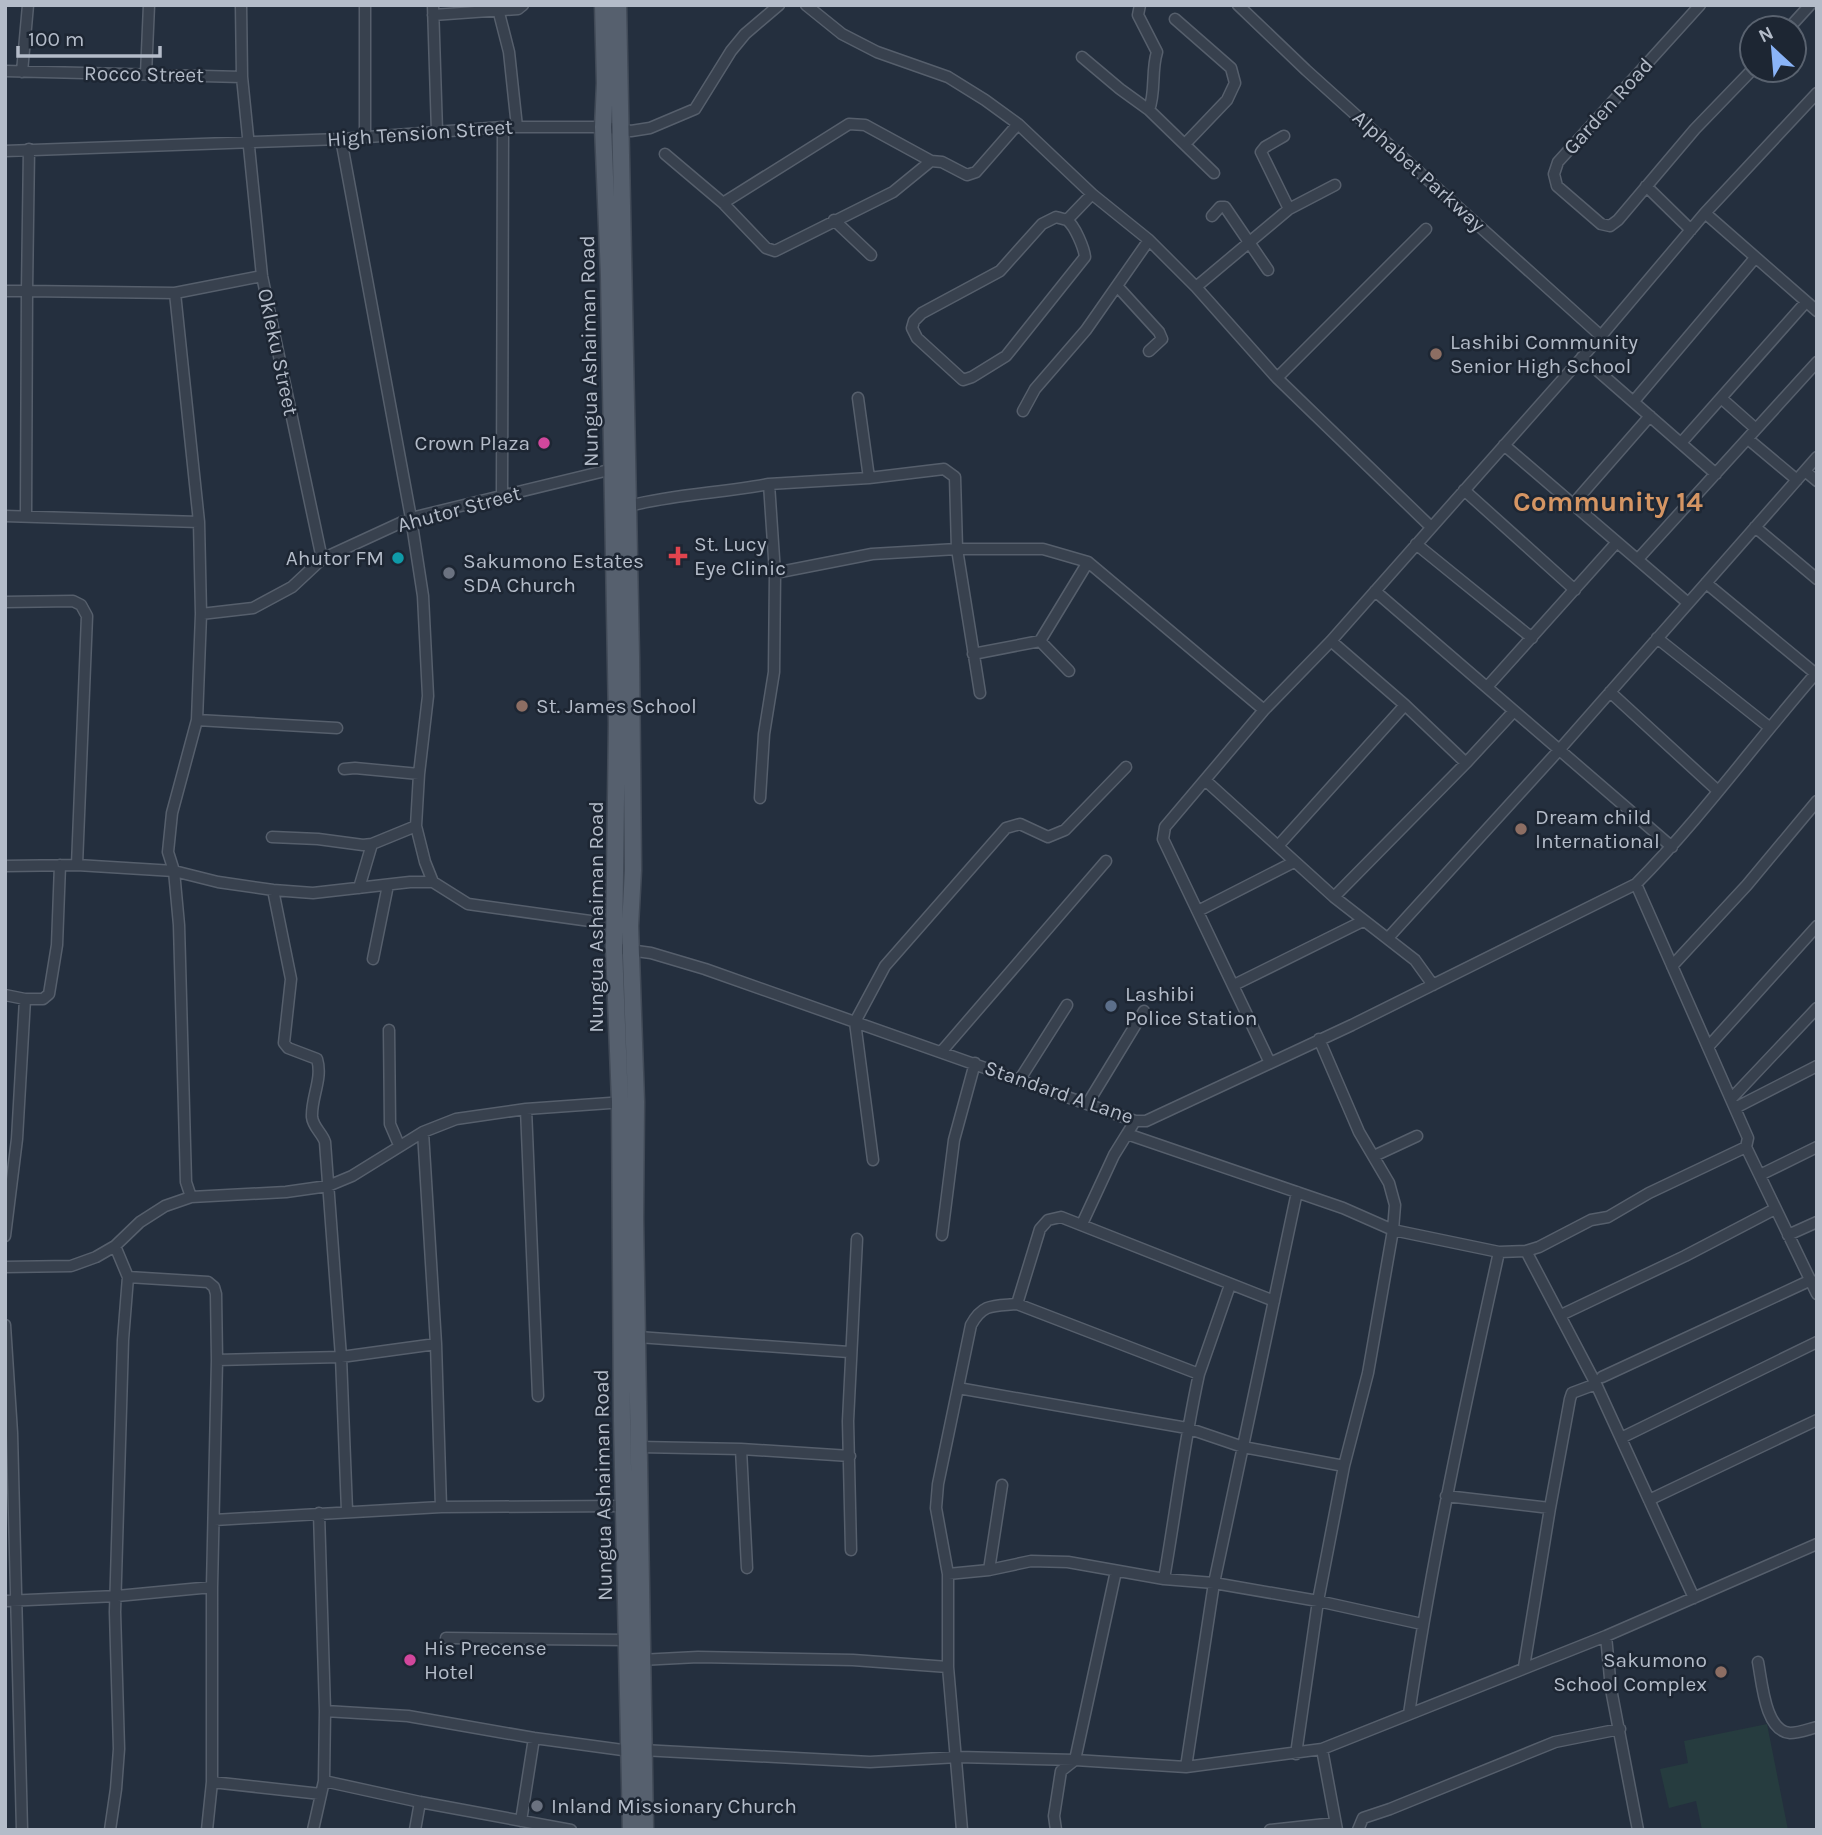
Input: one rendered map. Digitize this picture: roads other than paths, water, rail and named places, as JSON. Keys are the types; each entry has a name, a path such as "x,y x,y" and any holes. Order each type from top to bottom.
{"main road":[{"name":"Nungua Ashaiman Road","path":"603,5 603,127 609,275 617,793 622,925 631,949 624,1506 627,1640 645,1830"},
{"name":"Nungua Ashaiman Road","path":"618,5 629,506 633,870 622,925 614,948 635,1219 640,1447 640,1660 631,1830"}],"street":[{"path":"22,72 28,5"},
{"path":"146,74 149,5"},
{"name":"Okleku Street","path":"241,5 242,77 262,276 322,559"},
{"path":"365,5 365,137"},
{"path":"437,132 433,10 518,9 523,5"},
{"name":"High Tension Street","path":"5,151 341,139 502,127 603,127 631,131 650,128 695,109 738,42 779,5"},
{"path":"806,5 842,34 877,52 947,77 1018,124 1092,194 1149,240 1196,287 1277,378 1431,527"},
{"path":"1140,5 1139,15 1157,52 1153,64 1154,83 1149,110"},
{"name":"Alphabet Parkway","path":"1238,5 1306,70 1601,336"},
{"name":"Garden Road","path":"1700,5 1558,162 1554,174 1557,186 1606,226 1610,226 1738,84"},
{"path":"498,9 509,52 517,127"},
{"path":"1175,19 1231,68 1234,83 1227,100 1185,144"},
{"path":"1082,57 1149,110 1214,173"},
{"name":"Rocco Street","path":"5,71 242,77"},
{"path":"1270,1063 1163,839 1163,833 1264,710 1331,641 1601,336 1705,212 1815,98"},
{"path":"723,203 849,124 865,125 931,161 942,162 967,175 976,172 1018,124"},
{"path":"502,127 502,496"},
{"path":"1284,136 1261,152 1289,209"},
{"path":"341,139 423,596 428,696 416,826 433,882"},
{"path":"26,515 29,149"},
{"path":"665,153 723,203 765,248 775,251 893,192 931,161"},
{"path":"1196,287 1289,209 1335,185"},
{"path":"1646,186 1691,230"},
{"path":"1067,220 1092,194"},
{"path":"1212,216 1220,207 1225,207 1268,270"},
{"path":"1705,212 1817,311"},
{"path":"1056,217 1067,220 1084,249 1084,257 1006,356 963,380 916,338 912,328 914,321 922,313 1000,271 1042,224 1056,217"},
{"path":"834,220 870,256"},
{"path":"1277,378 1426,229"},
{"path":"1023,411 1035,389 1086,330 1149,240"},
{"path":"1634,401 1755,258"},
{"path":"5,291 175,293 262,276"},
{"path":"1118,286 1159,332 1162,339 1149,351"},
{"path":"175,293 199,522 201,614 197,720 172,813 168,852 174,871 179,925 186,1182 191,1197"},
{"path":"1681,443 1806,302"},
{"path":"1582,357 1716,474"},
{"path":"1638,559 1817,362"},
{"path":"858,398 869,478"},
{"path":"1721,398 1756,429"},
{"path":"1574,503 1650,416"},
{"path":"1748,439 1797,480"},
{"path":"1504,445 1688,603"},
{"path":"1388,938 1560,750 1817,457"},
{"name":"Ahutor Street","path":"201,614 253,608 292,587 322,559 411,518 613,469"},
{"path":"629,506 652,500 734,491 769,484 869,478 944,469 950,472 955,477 957,549 980,693"},
{"path":"1805,471 1817,481"},
{"path":"760,798 764,734 774,672 775,573 769,484"},
{"path":"1464,489 1575,590"},
{"path":"5,516 199,522"},
{"path":"1755,527 1817,579"},
{"path":"1487,687 1617,542"},
{"path":"1416,544 1532,638"},
{"path":"775,573 872,554 957,549 1043,549 1088,562 1264,710"},
{"path":"973,654 1040,640 1088,562"},
{"path":"1706,583 1816,673"},
{"path":"1375,591 1672,847"},
{"path":"5,603 73,601 81,605 87,616 77,865"},
{"path":"1657,638 1769,727"},
{"path":"1040,640 1069,671"},
{"path":"1331,641 1405,705 1466,763"},
{"name":"Standard A Lane","path":"614,948 631,949 705,969 1135,1121 1146,1121 1433,985 1636,884 1672,847 1816,673"},
{"path":"1610,692 1718,791"},
{"path":"1278,846 1405,705"},
{"path":"1334,897 1514,711"},
{"path":"197,720 337,728"},
{"path":"873,1160 855,1022 886,967 1006,828 1020,824 1048,837 1065,830 1126,767"},
{"path":"344,769 419,774"},
{"path":"1206,780 1334,897 1415,960 1433,985"},
{"path":"1672,966 1747,884 1817,801"},
{"path":"272,837 363,845 416,826"},
{"path":"359,888 372,844"},
{"path":"943,1051 1106,861"},
{"path":"1198,911 1294,862"},
{"path":"5,995 43,999 49,994 57,945 61,865"},
{"path":"5,866 77,865 174,871 218,882 313,893 433,882 468,904 622,925"},
{"path":"1636,884 1748,1138 1746,1147 1817,1294"},
{"path":"373,959 388,885"},
{"path":"274,890 291,979 291,999 284,1043 288,1048 313,1057 320,1072 312,1115 325,1142 341,1357 347,1510"},
{"path":"1234,985 1363,921"},
{"path":"1708,1047 1817,926"},
{"path":"5,1236 17,1139 25,999"},
{"path":"1020,1079 1068,1005"},
{"path":"1733,1103 1817,1008"},
{"path":"1088,1103 1144,1011"},
{"path":"389,1030 390,1124 399,1145"},
{"path":"1296,1754 1318,1601 1344,1466 1368,1373 1395,1205 1389,1183 1359,1132 1319,1039"},
{"path":"943,1235 954,1140 975,1063"},
{"path":"1733,1103 1817,1066"},
{"path":"5,1267 71,1266 96,1257 115,1247 140,1222 165,1206 191,1197 286,1192 328,1186 352,1175 423,1132 456,1119 526,1109 628,1102"},
{"path":"526,1109 538,1396"},
{"path":"1082,1224 1114,1155 1135,1121"},
{"path":"423,1132 436,1344 441,1507"},
{"path":"1127,1134 1343,1208 1393,1230 1499,1252 1526,1251 1539,1247 1591,1220 1608,1217 1746,1147"},
{"path":"1374,1156 1417,1136"},
{"path":"5,1139 17,1139"},
{"path":"1760,1175 1817,1147"},
{"path":"1186,1768 1214,1583 1297,1192"},
{"path":"1561,1315 1685,1256 1775,1209"},
{"path":"1017,1304 1040,1229 1048,1220 1061,1217 1274,1301"},
{"path":"1788,1235 1817,1222"},
{"path":"851,1550 849,1352 857,1239"},
{"path":"110,1830 119,1749 115,1612 123,1340 128,1277 115,1247"},
{"path":"1526,1251 1599,1381 1621,1438 1694,1598"},
{"path":"1409,1714 1422,1624 1446,1496 1499,1252"},
{"path":"128,1277 208,1282 214,1287 216,1294 212,1782 207,1830"},
{"path":"1524,1667 1572,1393 1811,1280"},
{"path":"1164,1579 1187,1428 1199,1374 1230,1285"},
{"path":"962,1830 958,1757 948,1667 948,1574 936,1508 938,1484 971,1325 978,1311 992,1306 1017,1304 1199,1374"},
{"path":"5,1325 12,1433 22,1830"},
{"path":"638,1337 849,1352"},
{"path":"1621,1438 1817,1342"},
{"path":"217,1360 341,1357 436,1344"},
{"path":"958,1388 1187,1428 1243,1447 1344,1466"},
{"path":"1649,1500 1817,1420"},
{"path":"640,1447 741,1449 850,1456"},
{"path":"741,1449 747,1568"},
{"path":"989,1570 1002,1485"},
{"path":"1446,1496 1550,1508"},
{"path":"214,1520 347,1510 624,1506"},
{"path":"313,1830 324,1781 325,1711 319,1513"},
{"path":"325,1711 408,1716 534,1738 636,1750 870,1762 958,1757 1074,1760 1186,1768 1322,1749 1606,1636 1817,1544"},
{"path":"948,1574 989,1570 1031,1561 1068,1562 1318,1601 1422,1624"},
{"path":"1056,1830 1054,1816 1061,1771 1074,1760 1115,1571"},
{"path":"5,1601 117,1596 212,1587"},
{"path":"1606,1636 1611,1689 1637,1830"},
{"path":"446,1637 627,1640"},
{"path":"640,1660 698,1657 841,1660 948,1667"},
{"path":"1758,1662 1770,1718 1775,1726 1791,1733 1817,1727"},
{"path":"1358,1830 1363,1818 1555,1742 1620,1730"},
{"path":"516,1824 534,1738"},
{"path":"1270,1830 1336,1827 1322,1749"},
{"path":"324,1781 516,1824 571,1830"},
{"path":"212,1782 321,1794"},
{"path":"415,1830 420,1802"}],"place":[{"name":"Lashibi Community Senior High School","path":"1436,354"},
{"name":"Crown Plaza","path":"544,443"},
{"name":"St. Lucy Eye Clinic","path":"678,556"},
{"name":"Ahutor FM","path":"398,558"},
{"name":"Sakumono Estates SDA Church","path":"449,573"},
{"name":"St. James School","path":"522,706"},
{"name":"Dream child International","path":"1521,829"},
{"name":"Lashibi Police Station","path":"1111,1006"},
{"name":"His Precense Hotel","path":"410,1660"},
{"name":"Sakumono School Complex","path":"1721,1672"},
{"name":"Inland Missionary Church","path":"537,1806"}],"district":[{"name":"Community 14","path":"1608,501"}]}
